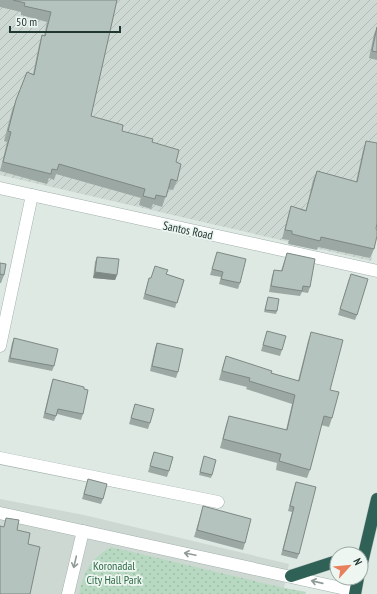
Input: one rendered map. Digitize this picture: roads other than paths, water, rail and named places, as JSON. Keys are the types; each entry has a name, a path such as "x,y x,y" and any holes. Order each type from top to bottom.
{"highway":[{"path":"363,546 377,503"},
{"path":"291,576 329,564"}],"street":[{"name":"Santos Road","path":"0,188 377,271"},
{"path":"0,346 32,195"},
{"path":"0,458 218,502"},
{"path":"0,513 291,576 355,592"},
{"path":"68,594 83,531"}],"park label":[{"name":"Koronadal City Hall Park","path":"114,572"}]}
